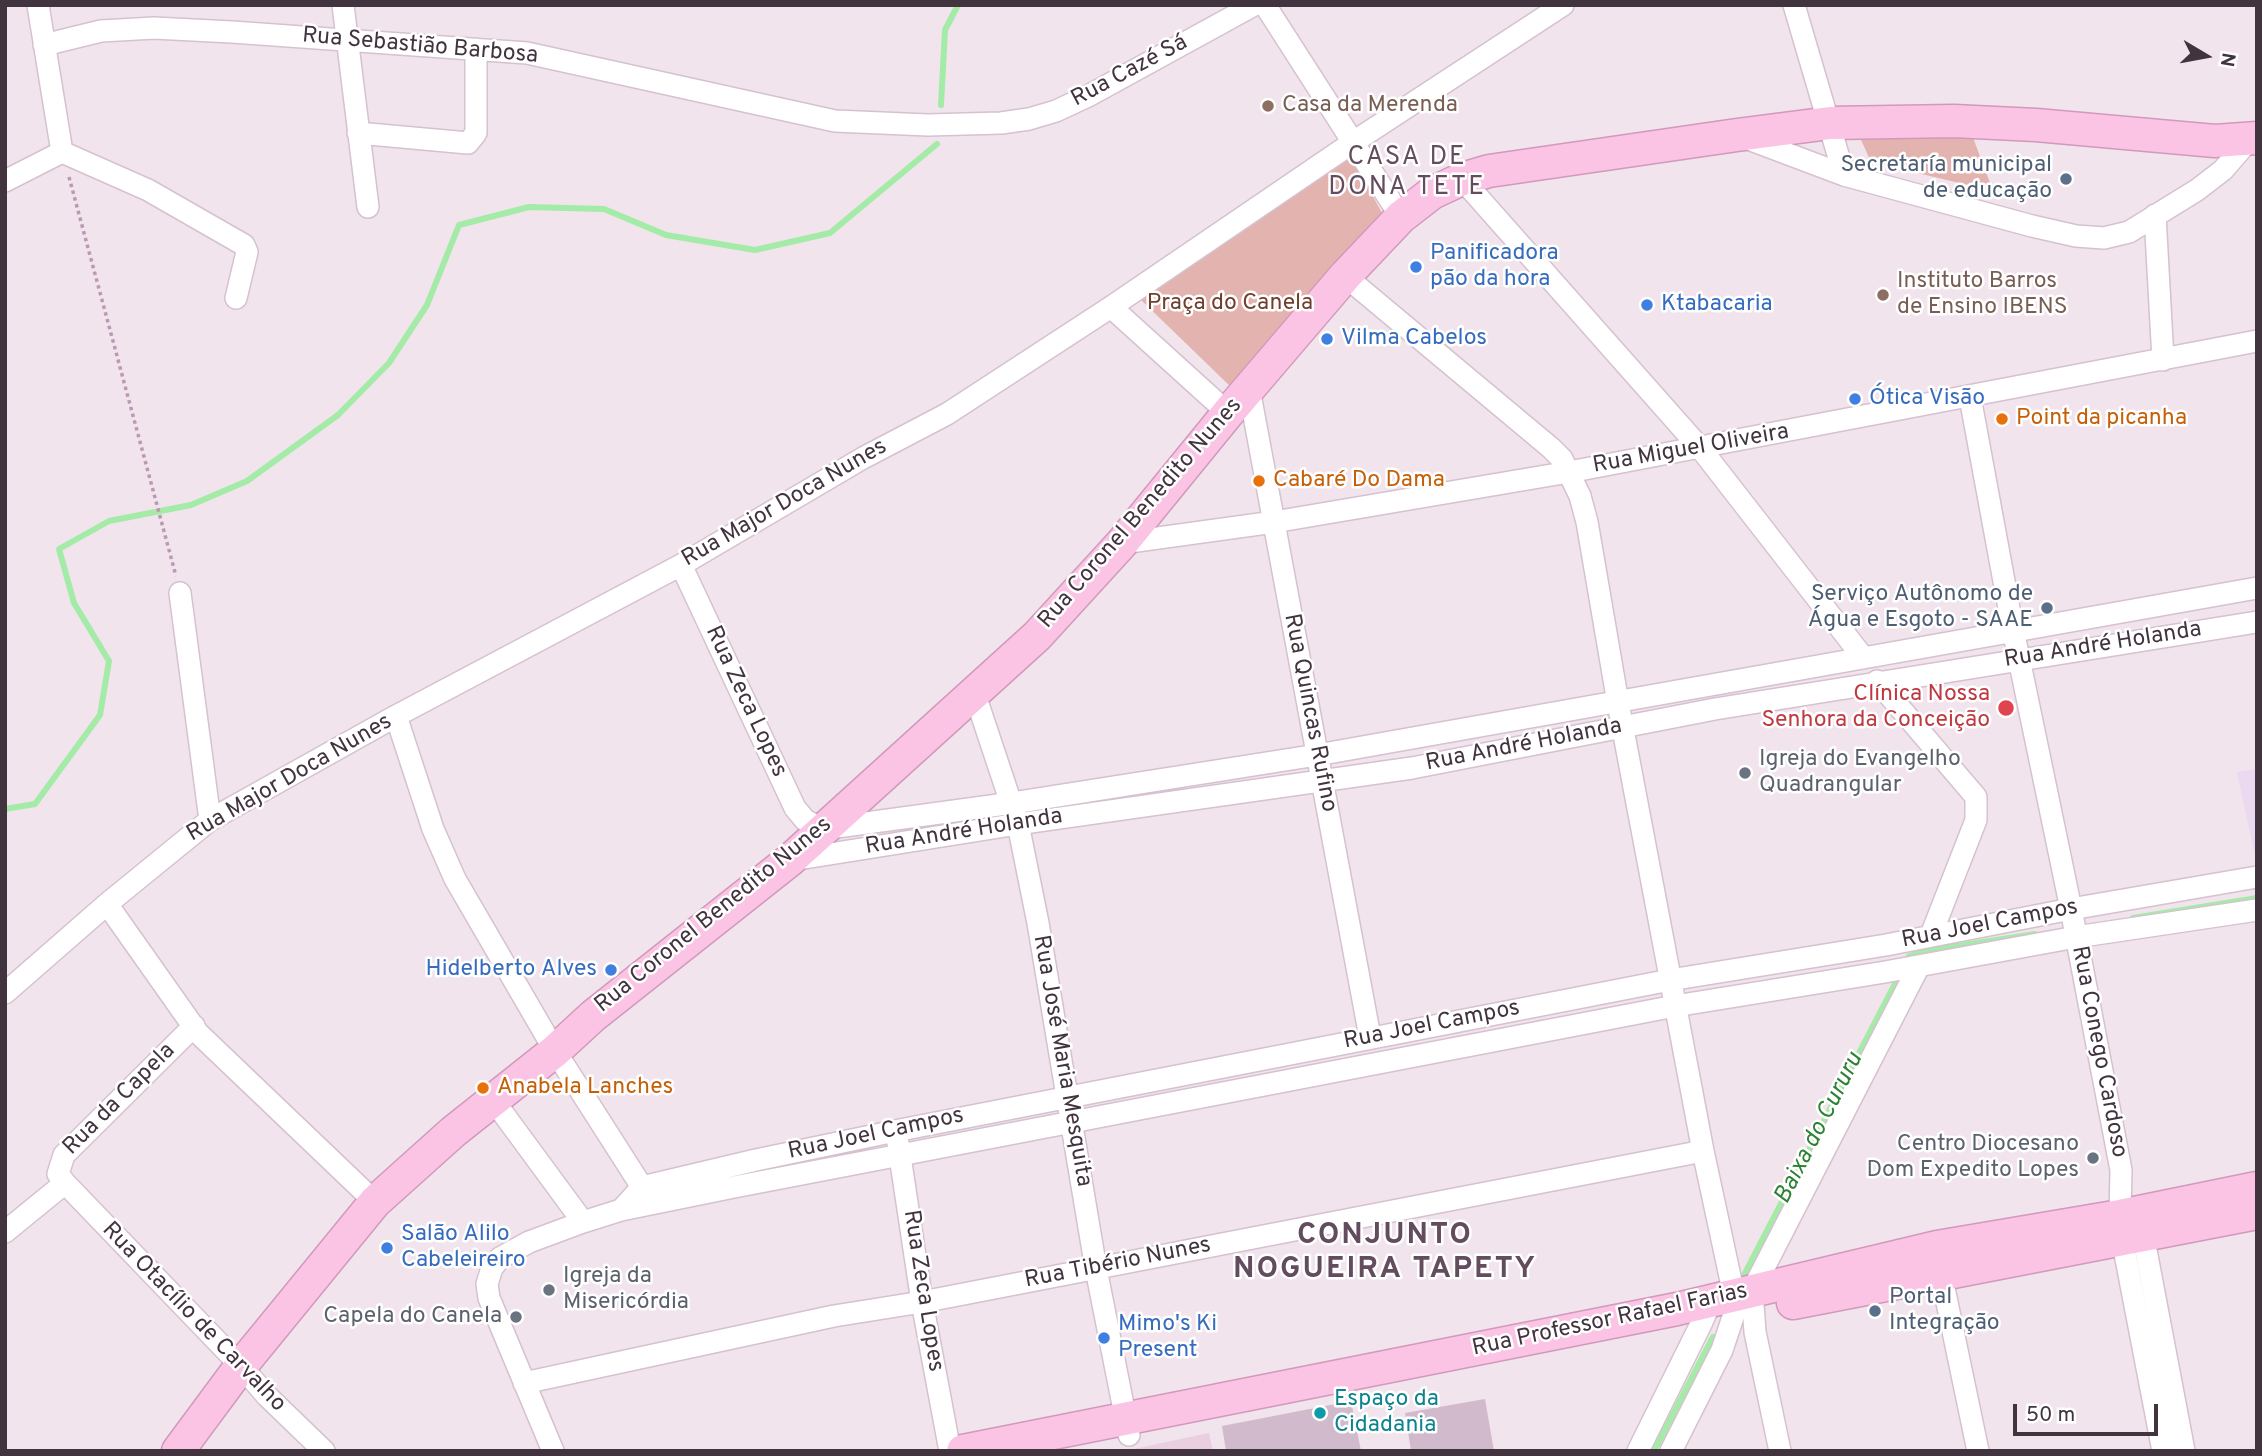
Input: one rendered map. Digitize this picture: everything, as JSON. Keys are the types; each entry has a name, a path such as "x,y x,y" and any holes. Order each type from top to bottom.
{"street":[{"path":"38,5 62,152"},
{"path":"343,5 368,207"},
{"name":"Rua Cazé Sá","path":"1001,123 1056,111 1254,5"},
{"path":"1265,5 1401,217"},
{"name":"Rua Major Doca Nunes","path":"5,993 107,904 210,820 396,716 681,565 863,458 947,414 1563,5"},
{"path":"1794,5 1844,174"},
{"name":"Rua Sebastião Barbosa","path":"44,44 121,28 232,32 527,53 835,121 928,125 1001,123"},
{"path":"358,133 468,143 476,133 476,49"},
{"path":"1737,135 1830,123 1954,121 2036,125 2191,139 2253,139"},
{"name":"Rua Coronel Benedito Nunes","path":"178,1451 241,1366 375,1202 453,1132 555,1051 593,1016 790,860 1037,636 1122,543 1345,276 1401,217 1432,193 1462,179 1489,171 1737,135 1844,174 2076,236 2104,238 2129,232 2206,184 2253,139"},
{"path":"5,181 62,152"},
{"path":"62,152 148,190 244,246 247,251 236,298"},
{"path":"1462,179 1701,449 1861,656"},
{"path":"2155,215 2163,360"},
{"path":"1345,276 1551,448 1562,459 1580,496 1587,522 1618,703 1731,1307 1780,1451"},
{"path":"1111,307 1228,413"},
{"name":"Rua Miguel Oliveira","path":"1122,543 1274,522 1701,449 2257,341"},
{"name":"Rua Quincas Rufino","path":"1249,389 1370,1037"},
{"name":"Rua Conego Cardoso","path":"1970,397 2013,630 2071,909 2131,1225"},
{"name":"Rua Zeca Lopes","path":"681,565 794,808 805,820 822,829"},
{"name":"Rua André Holanda","path":"822,829 1013,803 1317,755 1618,703 1861,656 2257,588"},
{"path":"180,593 210,820"},
{"name":"Rua André Holanda","path":"790,860 1018,824 1412,768 1623,726 1877,681 2257,622"},
{"path":"1877,681 1976,797 1976,820 1931,935"},
{"name":"Rua José Maria Mesquita","path":"974,692 1018,824 1038,923 1096,1269 1127,1427"},
{"path":"396,716 433,829 454,879 555,1051 646,1196 621,1210 529,1242 500,1258 488,1276 489,1298 553,1451"},
{"name":"Rua Joel Campos","path":"646,1196 756,1160 895,1130 1670,979 1886,945 2257,877"},
{"path":"107,904 194,1026 375,1202"},
{"name":"Rua Joel Campos","path":"646,1196 900,1155 1675,1006 1885,972 2076,937 2257,910"},
{"path":"1885,972 1886,945"},
{"path":"1638,1451 1731,1307 1919,965"},
{"name":"Rua da Capela","path":"5,1232 65,1183 58,1174 64,1155 194,1026"},
{"path":"494,1101 583,1222"},
{"name":"Rua Zeca Lopes","path":"895,1130 922,1302 950,1451"},
{"name":"Rua Tibério Nunes","path":"524,1383 834,1316 1096,1269 1703,1151"},
{"name":"Rua Otacílio de Carvalho","path":"65,1183 267,1396 324,1451"},
{"name":"Rua Professor Rafael Farias","path":"2131,1225 2257,1188"},
{"name":"Rua Professor Rafael Farias","path":"963,1451 1127,1427 1731,1307 1939,1260 2131,1225 2257,1213"},
{"path":"2131,1225 2164,1451"},
{"path":"2131,1225 2184,1451"},
{"path":"1939,1260 1978,1451"},
{"path":"1671,1451 1722,1350 1731,1307"},
{"name":"Rua Professor Rafael Farias","path":"1051,1451 1127,1427"}],"path":[{"path":"62,152 180,593"}],"shaded area":[{"path":"2257,769 2257,851 2254,851 2237,772"},
{"path":"1209,1433 1213,1451 1124,1451"}],"green space":[{"path":"1853,122 1969,127 1993,191 1871,162"},
{"name":"Praça do Canela","path":"1349,152 1382,213 1234,390 1138,297"}],"building":[{"path":"1485,1399 1494,1451 1411,1451 1405,1413"},
{"name":"Espaço da Cidadania","path":"1351,1401 1361,1451 1226,1451 1222,1426"}],"waterway":[{"path":"941,105 945,30 958,5"},
{"path":"5,809 35,804 100,715 109,661 74,603 59,549 109,521 191,505 247,481 338,415 389,363 427,305 459,225 529,207 604,209 666,235 755,250 830,233 937,144"},
{"name":"Baixa do Cururu","path":"2133,918 2257,898"},
{"name":"Baixa do Cururu","path":"1909,956 1925,951 2035,934"},
{"name":"Baixa do Cururu","path":"1742,1279 1897,980"},
{"name":"Baixa do Cururu","path":"1654,1451 1713,1337"}],"place":[{"name":"Casa da Merenda","path":"1268,106"},
{"name":"Secretaría municipal de educação","path":"2066,179"},
{"name":"Panificadora pão da hora","path":"1416,267"},
{"name":"Instituto Barros de Ensino IBENS","path":"1883,295"},
{"name":"Ktabacaria","path":"1647,305"},
{"name":"Vilma Cabelos","path":"1327,339"},
{"name":"Ótica Visão","path":"1855,399"},
{"name":"Point da picanha","path":"2002,419"},
{"name":"Cabaré Do Dama","path":"1259,481"},
{"name":"Serviço Autônomo de Água e Esgoto - SAAE","path":"2047,608"},
{"name":"Clínica Nossa Senhora da Conceição","path":"2006,708"},
{"name":"Igreja do Evangelho Quadrangular","path":"1745,773"},
{"name":"Hidelberto Alves","path":"611,970"},
{"name":"Anabela Lanches","path":"483,1088"},
{"name":"Centro Diocesano Dom Expedito Lopes","path":"2093,1158"},
{"name":"Salão Alilo Cabeleireiro","path":"387,1248"},
{"name":"Igreja da Misericórdia","path":"549,1290"},
{"name":"Portal Integração","path":"1875,1311"},
{"name":"Capela do Canela","path":"516,1317"},
{"name":"Mimo's Ki Present","path":"1104,1338"},
{"name":"Espaço da Cidadania","path":"1320,1413"}],"district":[{"name":"CASA DE DONA TETE","path":"1407,174"},
{"name":"CONJUNTO NOGUEIRA TAPETY","path":"1385,1254"}]}
